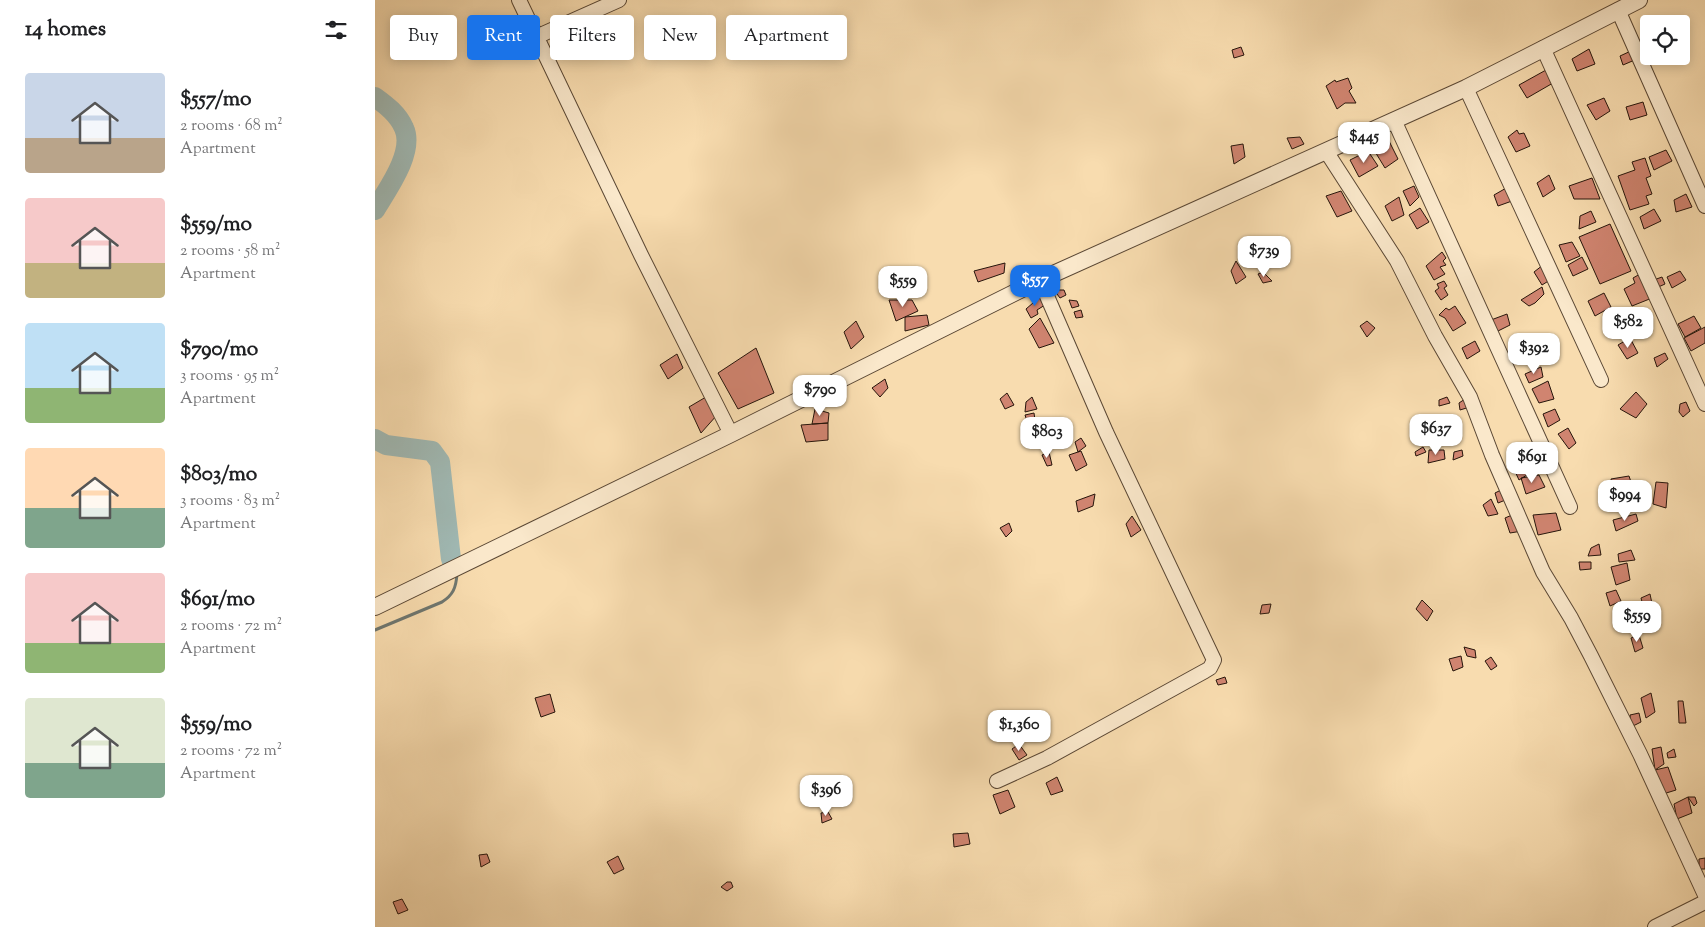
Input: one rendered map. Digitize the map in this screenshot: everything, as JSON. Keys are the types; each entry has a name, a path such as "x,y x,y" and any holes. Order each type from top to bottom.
{"street":[{"path":"519,0 526,15"},
{"path":"540,35 619,0"},
{"path":"375,607 731,434 1040,280 1466,88 1639,0"},
{"path":"1618,10 1705,206"},
{"path":"540,45 641,255 731,434"},
{"path":"1543,48 1705,404"},
{"path":"1466,88 1601,380"},
{"path":"1394,120 1569,507"},
{"path":"1326,150 1397,261 1435,336 1470,396 1492,455 1543,572 1591,656 1640,754 1705,895"},
{"path":"997,781 1047,758 1205,671 1210,668 1214,660 1106,432 1040,280"},
{"path":"1655,927 1705,902"}],"building":[{"path":"1241,47 1244,55 1234,58 1232,50"},
{"path":"1589,49 1595,64 1577,71 1572,59"},
{"path":"1633,50 1637,59 1623,65 1620,56"},
{"path":"1546,70 1553,83 1527,98 1519,85"},
{"path":"1348,78 1352,88 1349,91 1356,103 1345,103 1337,109 1326,86 1335,80 1336,82"},
{"path":"1604,98 1610,111 1596,120 1587,105"},
{"path":"1643,102 1647,115 1630,120 1626,107"},
{"path":"1517,130 1519,134 1524,133 1530,146 1516,152 1508,137"},
{"path":"1300,137 1304,144 1292,149 1287,138"},
{"path":"1388,139 1398,159 1385,168 1374,150"},
{"path":"1243,144 1245,157 1234,164 1231,146"},
{"path":"1666,150 1672,161 1654,170 1649,157"},
{"path":"1368,151 1378,166 1359,177 1350,160"},
{"path":"1645,158 1651,176 1646,178 1652,194 1646,196 1649,204 1630,210 1618,176 1635,170 1632,162"},
{"path":"1549,175 1555,189 1543,197 1537,183"},
{"path":"1592,178 1600,199 1574,199 1569,186"},
{"path":"1414,186 1419,197 1410,206 1403,191"},
{"path":"1508,187 1512,201 1498,206 1494,195"},
{"path":"1341,191 1352,211 1337,217 1326,196"},
{"path":"1686,194 1692,207 1676,212 1674,200"},
{"path":"1399,197 1404,215 1392,221 1385,206"},
{"path":"1420,208 1429,222 1417,229 1409,215"},
{"path":"1654,209 1661,221 1644,229 1640,217"},
{"path":"1591,211 1596,222 1579,229 1580,216"},
{"path":"1610,224 1631,271 1600,284 1579,237"},
{"path":"1572,242 1580,256 1566,262 1559,245"},
{"path":"1442,252 1446,258 1443,261 1446,265 1440,267 1445,274 1434,280 1426,266"},
{"path":"1582,257 1588,269 1573,276 1568,265"},
{"path":"1236,261 1246,277 1236,284 1231,271"},
{"path":"1005,263 1004,273 978,282 974,271"},
{"path":"1543,265 1550,280 1542,285 1534,272"},
{"path":"1680,271 1686,280 1672,288 1667,277"},
{"path":"1263,272 1272,281 1263,283 1258,274"},
{"path":"1640,274 1652,298 1632,306 1624,289 1635,283 1633,278"},
{"path":"1662,277 1665,284 1654,289 1651,281"},
{"path":"1444,281 1447,286 1444,288 1448,295 1441,300 1435,291 1439,288 1437,284"},
{"path":"1542,287 1544,294 1535,303 1529,306 1521,300"},
{"path":"1054,290 1064,290 1066,295 1060,298"},
{"path":"1604,293 1611,307 1595,316 1588,301"},
{"path":"1041,296 1045,305 1037,310 1038,314 1031,318 1026,309"},
{"path":"889,300 912,300 918,311 896,321"},
{"path":"1069,300 1077,301 1079,306 1072,308"},
{"path":"1455,306 1466,323 1453,331 1445,318 1439,315 1446,308 1449,310"},
{"path":"1081,310 1083,317 1076,318 1074,312"},
{"path":"1507,314 1510,325 1494,333 1491,320"},
{"path":"927,315 929,325 905,331 905,317"},
{"path":"1694,316 1701,328 1685,337 1678,324"},
{"path":"1040,318 1054,343 1039,348 1029,329"},
{"path":"856,321 864,337 851,349 844,332"},
{"path":"1367,321 1375,328 1367,337 1360,326"},
{"path":"1705,327 1705,343 1691,351 1684,338"},
{"path":"1630,338 1638,353 1627,359 1618,345"},
{"path":"1475,341 1480,351 1467,359 1462,348"},
{"path":"1550,346 1552,353 1539,356 1536,349"},
{"path":"756,348 774,393 738,409 718,373"},
{"path":"1665,353 1668,359 1657,367 1654,358"},
{"path":"677,354 683,368 668,379 660,365"},
{"path":"1541,367 1543,377 1529,383 1525,374"},
{"path":"885,379 888,388 880,397 872,388"},
{"path":"1548,381 1554,399 1539,403 1532,389"},
{"path":"1636,392 1647,404 1636,418 1620,409"},
{"path":"1007,393 1014,405 1005,409 1000,399"},
{"path":"711,394 717,415 701,433 689,407"},
{"path":"1032,397 1037,409 1025,412 1026,402"},
{"path":"1447,397 1450,403 1439,406 1439,400"},
{"path":"1468,397 1473,406 1460,410 1459,403"},
{"path":"1686,402 1690,411 1683,417 1679,412 1680,404"},
{"path":"815,409 829,413 828,423 812,424"},
{"path":"1555,409 1560,420 1548,427 1543,414"},
{"path":"1034,413 1035,420 1027,421 1025,415"},
{"path":"1453,416 1456,424 1451,427 1447,419"},
{"path":"828,423 828,440 806,442 801,425"},
{"path":"1568,428 1576,443 1569,449 1558,434"},
{"path":"1081,438 1086,446 1078,452 1075,442"},
{"path":"1423,447 1426,452 1416,456 1415,452"},
{"path":"1529,449 1532,457 1522,464 1523,456"},
{"path":"1429,450 1444,450 1445,459 1428,463"},
{"path":"1462,450 1463,456 1453,460 1454,452"},
{"path":"1081,451 1087,465 1076,471 1069,455"},
{"path":"1049,452 1052,465 1047,466 1042,455"},
{"path":"1518,454 1519,466 1512,467 1510,456"},
{"path":"1527,462 1530,473 1519,480 1514,469"},
{"path":"1539,475 1545,487 1526,494 1521,478"},
{"path":"1629,476 1631,482 1613,491 1611,479"},
{"path":"1656,482 1668,483 1666,508 1653,504"},
{"path":"1503,489 1508,499 1498,503 1495,493"},
{"path":"1095,494 1093,506 1078,512 1076,501"},
{"path":"1491,499 1498,514 1488,516 1483,505"},
{"path":"1556,513 1561,530 1538,535 1533,515"},
{"path":"1636,514 1638,521 1616,531 1613,520"},
{"path":"1512,515 1522,531 1510,533 1505,518"},
{"path":"1132,516 1141,530 1131,537 1126,524"},
{"path":"1009,523 1012,531 1006,537 1000,528"},
{"path":"1599,544 1601,555 1588,556 1591,548"},
{"path":"1631,550 1635,560 1619,562 1618,554"},
{"path":"1579,562 1591,562 1591,569 1580,570"},
{"path":"1627,563 1630,580 1616,585 1611,567"},
{"path":"1616,590 1621,601 1610,606 1606,593"},
{"path":"1650,594 1654,613 1646,617 1641,598"},
{"path":"1422,600 1433,611 1427,621 1416,609"},
{"path":"1271,604 1269,613 1260,614 1262,605"},
{"path":"1639,635 1643,648 1635,652 1631,638"},
{"path":"1464,647 1475,650 1476,658 1467,656"},
{"path":"1461,656 1463,667 1453,671 1449,659"},
{"path":"1491,657 1497,666 1491,670 1485,661"},
{"path":"1225,677 1227,683 1218,685 1216,680"},
{"path":"1651,693 1655,712 1646,718 1641,698"},
{"path":"550,694 555,712 541,717 535,698"},
{"path":"1678,701 1683,701 1686,723 1679,723"},
{"path":"1639,713 1641,722 1631,727 1630,715"},
{"path":"1019,744 1027,755 1019,760 1012,749"},
{"path":"1661,747 1664,764 1655,770 1652,749"},
{"path":"1674,749 1676,757 1668,758 1667,753"},
{"path":"1668,767 1676,790 1663,794 1655,770"},
{"path":"1057,777 1063,791 1051,795 1046,783"},
{"path":"1008,790 1015,807 1000,814 993,795"},
{"path":"1688,797 1692,813 1677,819 1674,804"},
{"path":"1688,797 1695,797 1697,803 1694,806"},
{"path":"828,812 832,819 822,823 821,813"},
{"path":"968,833 970,844 954,847 953,834"},
{"path":"487,854 490,862 481,867 479,855"},
{"path":"618,856 624,869 614,874 607,862"},
{"path":"1705,858 1705,869 1699,869 1699,859"},
{"path":"727,882 731,882 733,887 727,891 721,887"},
{"path":"402,899 408,910 398,914 393,902"}],"waterway":[{"path":"375,97 395,114 404,128 406,138 403,159 375,210"},
{"path":"375,439 386,445 432,451 440,462 451,559"},
{"path":"375,630 442,602 453,591 457,574"}]}
